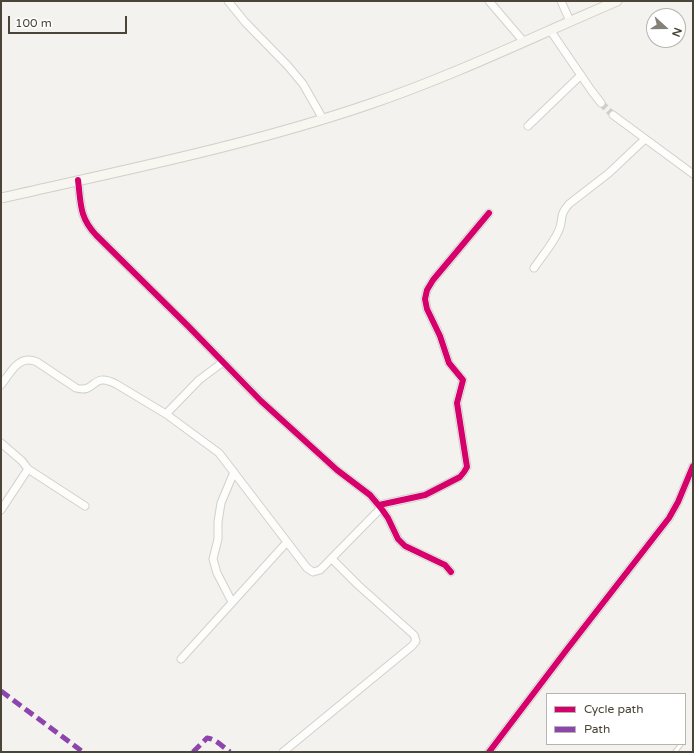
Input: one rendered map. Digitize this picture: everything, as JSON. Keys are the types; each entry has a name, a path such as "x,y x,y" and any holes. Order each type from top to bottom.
{"main road":[{"path":"2,198 213,150 323,119 414,88 477,63 617,1"}],"street":[{"path":"228,1 303,84 323,119"},
{"path":"489,1 524,42"},
{"path":"561,1 570,21"},
{"path":"550,30 601,103"},
{"path":"528,126 581,75"},
{"path":"613,115 693,174"},
{"path":"534,268 559,229 561,215 569,204 610,172 645,139"},
{"path":"78,180 83,218 88,226 266,406 337,470 361,487 380,506 388,518 398,539 405,546 445,565 451,572"},
{"path":"1,385 19,362 25,359 32,360 76,388 82,390 88,389 97,381 102,379 108,380 166,414 219,453 307,568 313,572 320,570 332,559 380,506 425,495 460,477 464,472 466,467 457,403 463,380 449,363 440,336 427,310 425,299 427,290 433,280 489,213"},
{"path":"166,414 199,380 223,362"},
{"path":"1,443 22,461 28,469 41,476 85,506"},
{"path":"489,752 669,518 678,502 693,466"},
{"path":"1,510 26,475 28,469"},
{"path":"232,602 217,573 213,559 218,539 220,507 234,472"},
{"path":"181,659 287,542"},
{"path":"283,752 412,646 416,641 414,635 358,585 332,559"}],"tunnel":[{"path":"601,103 613,115"}],"marked path":[{"path":"1,691 83,752"},
{"path":"193,752 207,738 216,742 230,752"}],"cycle path":[{"path":"78,180 84,216 86,222 96,235 261,401 337,470 370,495 388,518 398,539 405,546 445,565 451,572"},
{"path":"379,505 425,495 460,477 467,467 457,403 463,380 449,363 440,336 427,309 425,299 427,290 433,280 489,213"},
{"path":"489,752 669,518 678,502 693,466"}]}
